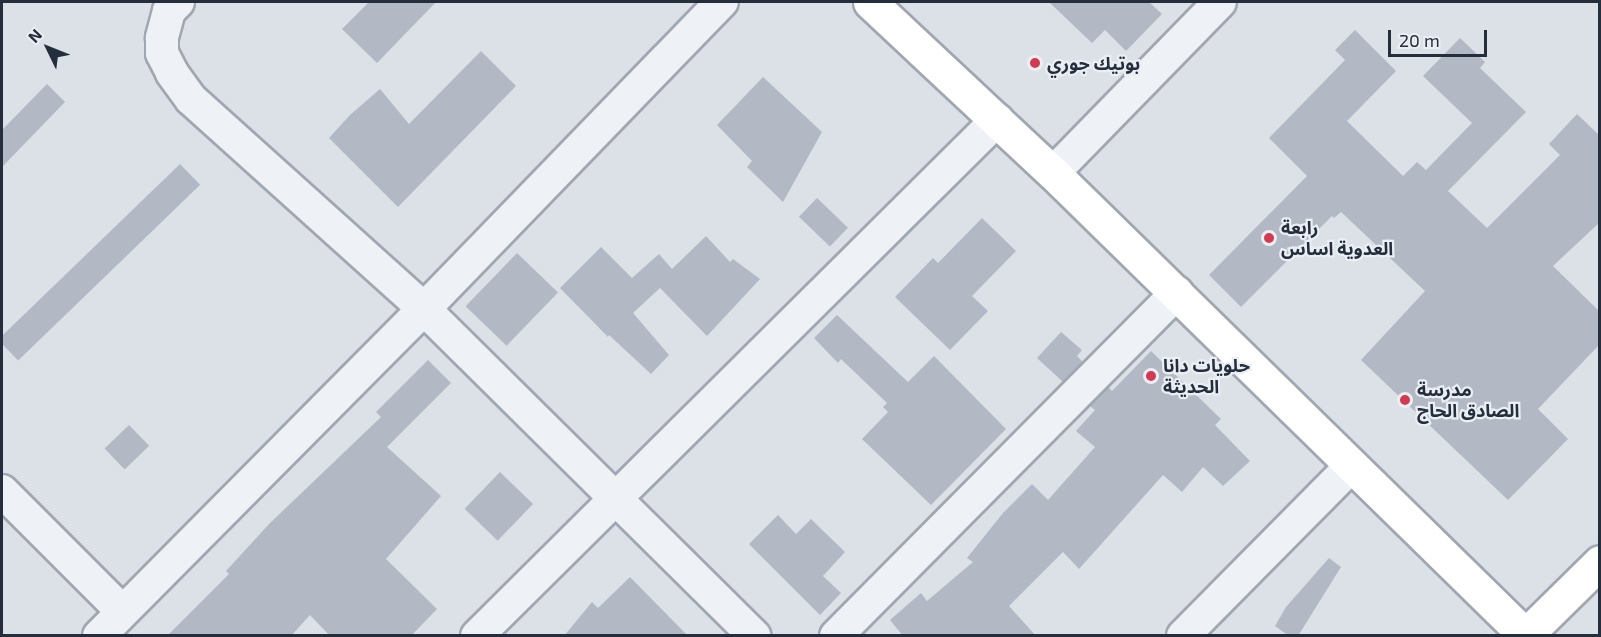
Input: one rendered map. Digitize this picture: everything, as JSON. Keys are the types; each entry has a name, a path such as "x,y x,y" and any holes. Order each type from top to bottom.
{"street":[{"path":"178,2 169,11 162,38 162,52 172,73 191,99 424,309 617,497 754,636"},
{"path":"99,636 424,309 722,2"},
{"path":"870,2 1053,173 1526,635 1599,561"},
{"path":"1053,173 1220,2"},
{"path":"477,636 997,120"},
{"path":"836,636 1177,293"},
{"path":"1183,636 1352,465"},
{"path":"2,491 122,611"}],"building":[{"path":"369,2 436,2 377,63 342,29"},
{"path":"1049,2 1149,2 1162,14 1126,51 1105,30 1092,43"},
{"path":"1355,30 1396,71 1347,121 1403,176 1417,162 1426,170 1472,123 1423,76 1460,38 1485,62 1480,68 1526,112 1448,191 1487,228 1560,155 1549,144 1577,114 1599,135 1599,223 1553,266 1599,311 1599,345 1538,409 1568,439 1508,500 1361,360 1425,291 1341,212 1334,218 1332,216 1241,307 1209,275 1307,176 1269,138 1345,60 1335,50"},
{"path":"481,51 516,86 398,207 329,138 350,115 380,89 409,124"},
{"path":"763,77 822,132 783,202 747,167 752,161 717,125"},
{"path":"47,84 65,102 2,167 2,130"},
{"path":"180,164 200,185 18,361 2,344 2,336"},
{"path":"817,198 848,228 830,247 799,217"},
{"path":"982,218 1016,251 972,296 988,311 950,350 895,297 933,258 938,263"},
{"path":"706,236 730,262 733,259 760,279 707,336 660,288 633,313 669,355 651,374 609,335 608,337 560,288 601,247 632,278 659,254 672,269"},
{"path":"517,253 558,293 507,346 466,306"},
{"path":"837,315 908,382 934,356 1006,429 931,505 862,439 888,412 883,407 887,403 841,359 838,363 814,338"},
{"path":"1061,332 1082,350 1077,356 1083,362 1063,382 1037,358"},
{"path":"1151,351 1221,419 1215,425 1250,461 1223,486 1203,467 1182,492 1163,475 1079,569 1063,552 1009,606 1036,636 903,636 890,620 921,593 927,601 973,562 967,558 1003,513 1032,484 1048,500 1095,447 1076,431 1095,410 1090,406 1108,387 1112,391"},
{"path":"428,360 451,383 387,447 441,496 386,559 437,609 411,636 330,636 310,615 291,636 167,636 229,574 226,571 269,524 381,417 376,412"},
{"path":"129,425 149,446 125,469 105,449"},
{"path":"500,472 533,504 498,541 465,509"},
{"path":"778,515 796,534 811,519 845,552 823,576 841,593 820,615 749,544"},
{"path":"1329,558 1341,567 1298,636 1289,636 1275,626 1286,607"},
{"path":"630,577 688,636 564,636 592,602 598,608"}],"place":[{"name":"بوتيك جوري","path":"1035,63"},
{"name":"رابعة العدوية اساس","path":"1269,238"},
{"name":"حلويات دانا الحديثة","path":"1151,376"},
{"name":"مدرسة الصادق الحاج","path":"1405,400"}]}
